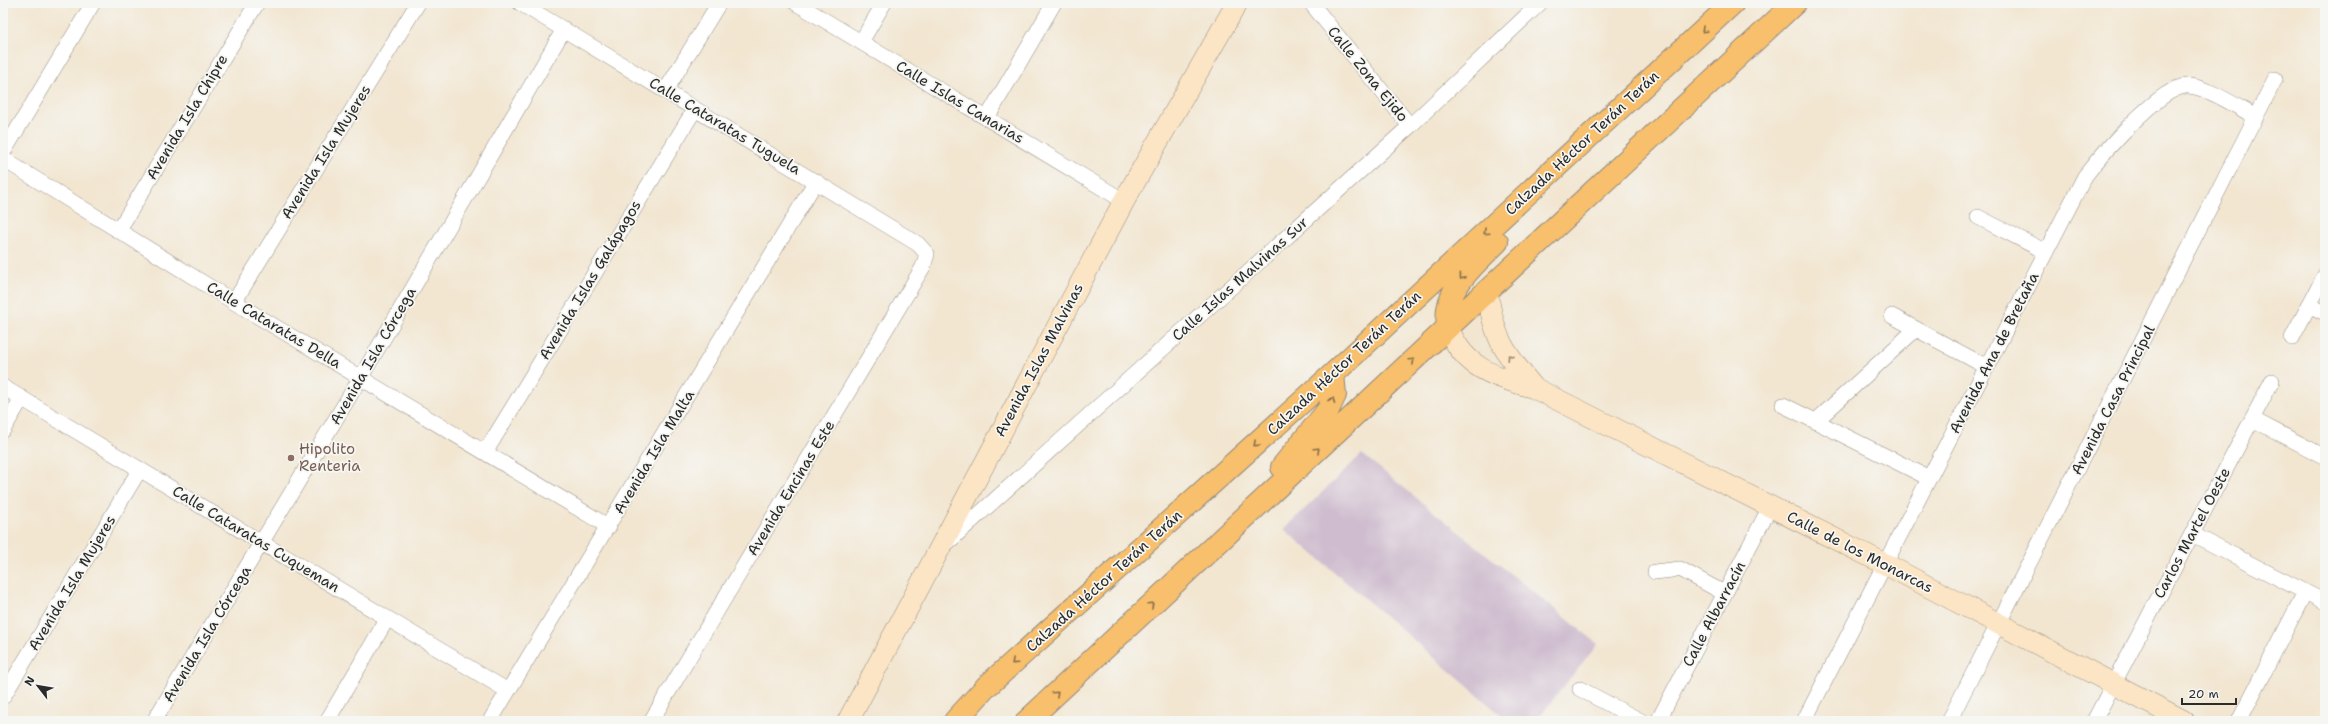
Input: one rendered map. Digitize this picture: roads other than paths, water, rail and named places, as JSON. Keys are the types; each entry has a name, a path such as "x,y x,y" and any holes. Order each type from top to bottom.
{"main road":[{"name":"Calzada Héctor Terán Terán","path":"955,721 986,687 1333,374 1732,3"},
{"path":"1027,721 1795,3"},
{"path":"1448,327 1446,315 1454,289 1464,274 1508,231 1520,213 1528,193"},
{"path":"1252,511 1268,484 1328,410 1335,395 1333,374"}],"street":[{"path":"3,152 93,3"},
{"name":"Avenida Isla Chipre","path":"118,231 257,3"},
{"name":"Avenida Isla Mujeres","path":"234,302 418,3"},
{"name":"Calle Cataratas Tuguela","path":"520,3 816,181 918,244 927,254"},
{"path":"666,90 720,3"},
{"name":"Calle Islas Canarias","path":"796,3 1124,201"},
{"path":"861,42 884,3"},
{"path":"987,118 1054,3"},
{"name":"Avenida Islas Malvinas","path":"848,721 1124,201 1237,3"},
{"name":"Calle Zona Ejido","path":"1311,3 1410,126"},
{"name":"Calle Islas Malvinas Sur","path":"936,553 1410,126 1540,3"},
{"name":"Avenida Isla Córcega","path":"154,721 361,377 564,29"},
{"name":"Avenida Casa Principal","path":"1949,721 2275,79"},
{"name":"Avenida Ana de Bretaña","path":"1804,721 2085,176 2100,157 2156,101 2176,88 2187,86 2199,88 2256,117"},
{"name":"Avenida Islas Galápagos","path":"486,451 695,108"},
{"name":"Calle Cataratas Della","path":"3,159 234,302 486,451 609,527"},
{"name":"Avenida Isla Malta","path":"490,721 609,527 816,181"},
{"path":"1978,217 2046,252"},
{"name":"Avenida Encinas Este","path":"651,721 923,267 927,254"},
{"path":"2292,338 2325,275"},
{"name":"Calle de los Monarcas","path":"1487,290 1491,319 1498,339 1534,388"},
{"path":"2309,305 2325,313"},
{"path":"1892,316 1987,367"},
{"name":"Calle de los Monarcas","path":"1448,327 1454,343 1464,356 1492,375 1534,388 1885,564 2112,685 2184,721"},
{"path":"1816,421 1916,329"},
{"name":"Carlos Martel Oeste","path":"2094,721 2272,381"},
{"name":"Calle Cataratas Cuqueman","path":"3,387 508,692"},
{"path":"3,430 22,398"},
{"path":"1783,405 1930,478"},
{"path":"2252,419 2325,457"},
{"name":"Avenida Isla Mujeres","path":"3,697 140,470"},
{"name":"Calle Albarracín","path":"1658,721 1770,506"},
{"path":"2192,534 2325,602"},
{"path":"1654,572 1680,569 1724,593"},
{"path":"2239,721 2305,592"},
{"path":"327,721 387,619"},
{"path":"1580,688 1641,721"}],"place":[{"name":"Hipolito Renteria","path":"291,458"}]}
